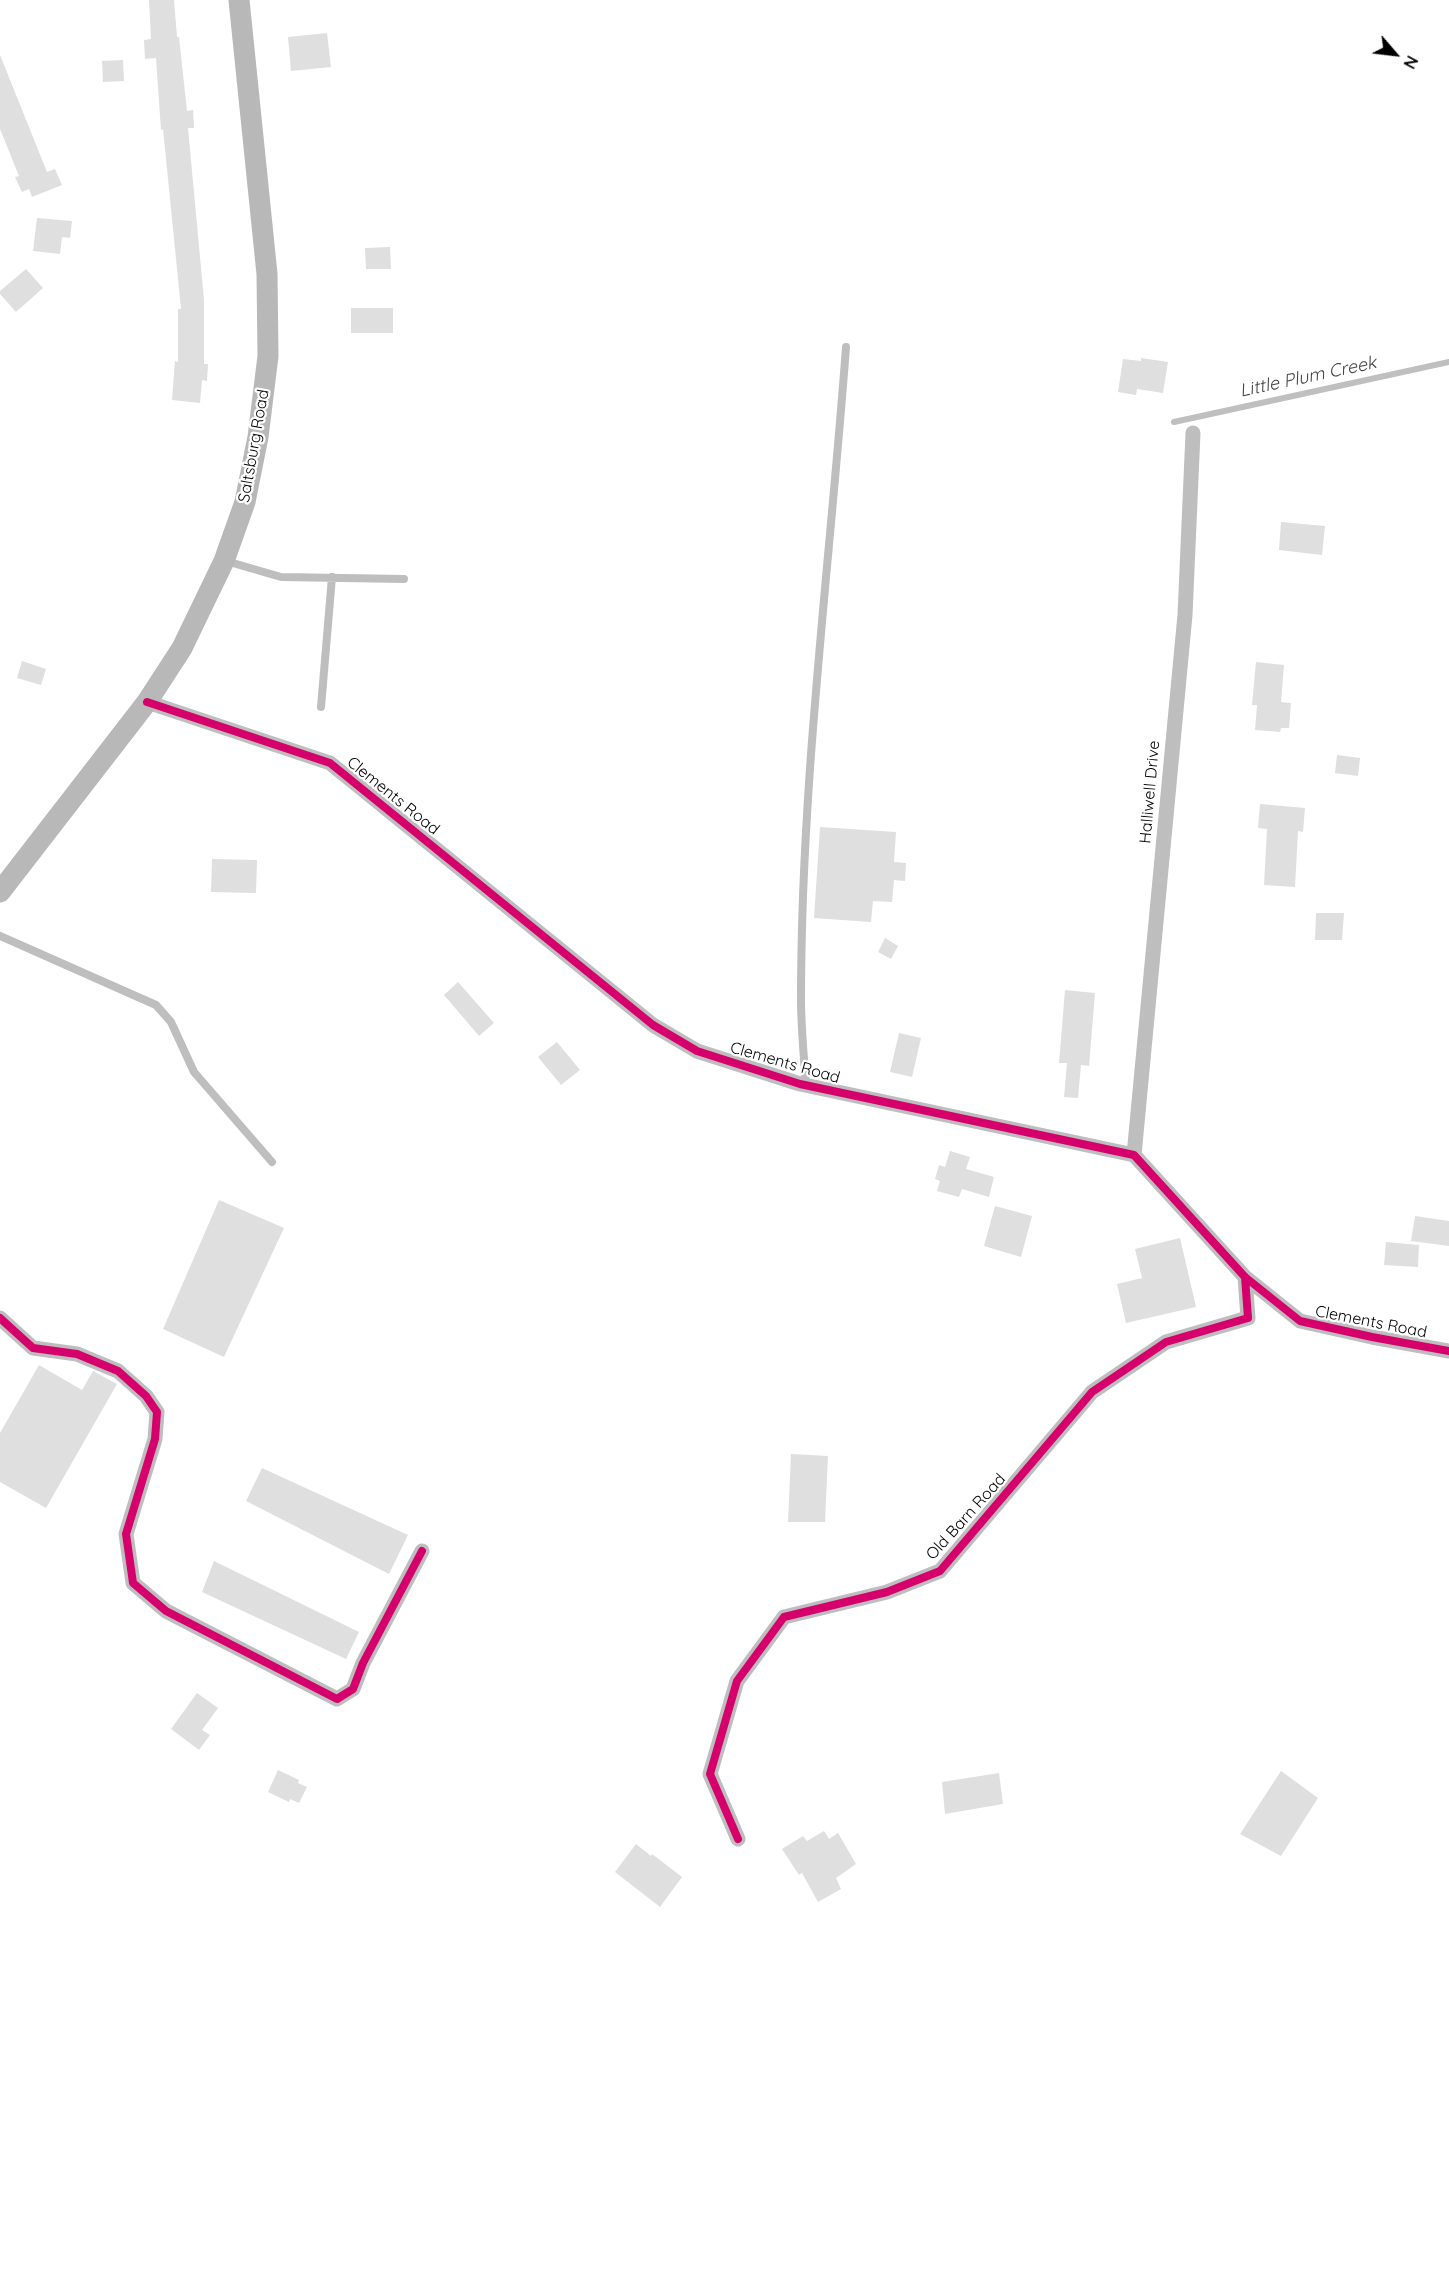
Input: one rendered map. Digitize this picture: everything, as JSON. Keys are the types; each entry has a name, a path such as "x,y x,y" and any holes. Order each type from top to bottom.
{"main road":[{"name":"Saltsburg Road","path":"0,891 147,702 182,648 224,561 245,502 258,437 268,356 267,274 239,0"}],"street":[{"name":"Halliwell Drive","path":"1134,1155 1185,615 1193,433"},
{"name":"Clements Road","path":"147,702 330,763 653,1025 698,1051 806,1085 1134,1155 1245,1277 1300,1321 1449,1351"},
{"name":"Old Barn Road","path":"738,1839 710,1774 737,1682 784,1617 886,1592 940,1570 1092,1392 1166,1342 1248,1318 1245,1277"},
{"path":"0,1318 33,1348 77,1354 118,1371 146,1396 157,1412 155,1439 126,1534 133,1583 166,1611 337,1699 352,1689 363,1663 422,1551"}],"lane":[{"path":"806,1085 801,1001 805,858 817,679 834,506 846,346"},
{"path":"224,561 281,577 404,579"},
{"path":"321,706 332,577"},
{"path":"0,936 156,1005 171,1022 194,1072 272,1162"}],"building":[{"path":"149,0 174,0 187,111 193,110 194,128 188,128 204,300 204,364 208,364 207,381 202,380 200,403 172,400 175,361 178,362 178,309 181,309 163,129 161,130 156,58 145,59 144,40 151,39"},
{"path":"327,33 331,67 291,71 288,37"},
{"path":"0,55 47,172 55,169 62,185 32,197 29,189 22,192 15,177 19,176 0,129"},
{"path":"123,60 124,81 103,82 102,61"},
{"path":"37,218 72,221 70,238 62,237 60,254 33,251"},
{"path":"390,247 391,269 366,269 365,248"},
{"path":"26,269 43,288 16,312 0,294 0,291"},
{"path":"351,308 393,308 393,333 351,333"},
{"path":"1141,358 1168,362 1163,393 1137,389 1136,395 1118,392 1123,359 1141,361"},
{"path":"1281,522 1325,526 1322,555 1279,550"},
{"path":"22,661 46,669 41,685 17,678"},
{"path":"1256,662 1284,665 1281,702 1291,703 1289,728 1281,728 1280,732 1255,730 1257,705 1252,705"},
{"path":"1337,755 1360,758 1358,776 1335,773"},
{"path":"1260,804 1305,808 1303,832 1298,831 1295,887 1264,885 1267,829 1258,828"},
{"path":"820,827 896,832 894,862 906,863 905,881 894,880 892,902 873,901 871,922 814,918"},
{"path":"212,859 257,860 256,893 211,892"},
{"path":"1316,913 1344,913 1342,940 1315,940"},
{"path":"885,938 898,946 891,959 878,952"},
{"path":"458,982 494,1023 479,1036 444,995"},
{"path":"1065,990 1095,993 1089,1066 1081,1065 1078,1098 1064,1097 1067,1063 1059,1063"},
{"path":"899,1033 921,1038 912,1077 890,1072"},
{"path":"557,1042 580,1070 561,1085 538,1057"},
{"path":"950,1151 970,1157 966,1169 994,1177 989,1197 962,1189 959,1197 937,1191 940,1181 935,1179 939,1165 945,1167"},
{"path":"219,1200 284,1228 224,1357 163,1329"},
{"path":"995,1206 1032,1216 1021,1257 984,1246"},
{"path":"1415,1216 1449,1221 1449,1246 1411,1241"},
{"path":"1180,1238 1196,1307 1126,1323 1117,1284 1142,1278 1135,1249"},
{"path":"1386,1242 1419,1245 1418,1267 1384,1265"},
{"path":"39,1365 82,1390 93,1371 117,1384 46,1508 0,1482 0,1433"},
{"path":"791,1454 828,1456 825,1522 788,1522"},
{"path":"262,1468 408,1535 389,1574 246,1501"},
{"path":"214,1561 359,1632 346,1659 202,1592"},
{"path":"197,1693 218,1708 202,1730 210,1735 199,1750 171,1729"},
{"path":"278,1770 299,1780 298,1783 307,1787 299,1803 290,1799 289,1802 268,1792"},
{"path":"1281,1771 1318,1798 1281,1856 1240,1834"},
{"path":"999,1773 1003,1804 945,1814 942,1782"},
{"path":"824,1831 829,1839 838,1833 856,1864 836,1878 841,1889 818,1902 802,1873 799,1875 782,1849 803,1836 807,1841"},
{"path":"636,1844 682,1877 660,1907 615,1872"}],"waterway":[{"name":"Little Plum Creek","path":"1174,422 1449,362"}],"cycle path":[{"path":"147,702 330,763 653,1025 697,1051 800,1084 1134,1155 1245,1277 1300,1321 1449,1351"},
{"path":"738,1839 710,1774 737,1681 784,1617 887,1592 940,1571 1092,1392 1166,1342 1248,1318 1245,1277"},
{"path":"0,1318 33,1348 77,1354 118,1371 146,1396 157,1412 155,1439 126,1534 133,1583 166,1611 337,1699 353,1689 363,1663 422,1551"}]}
